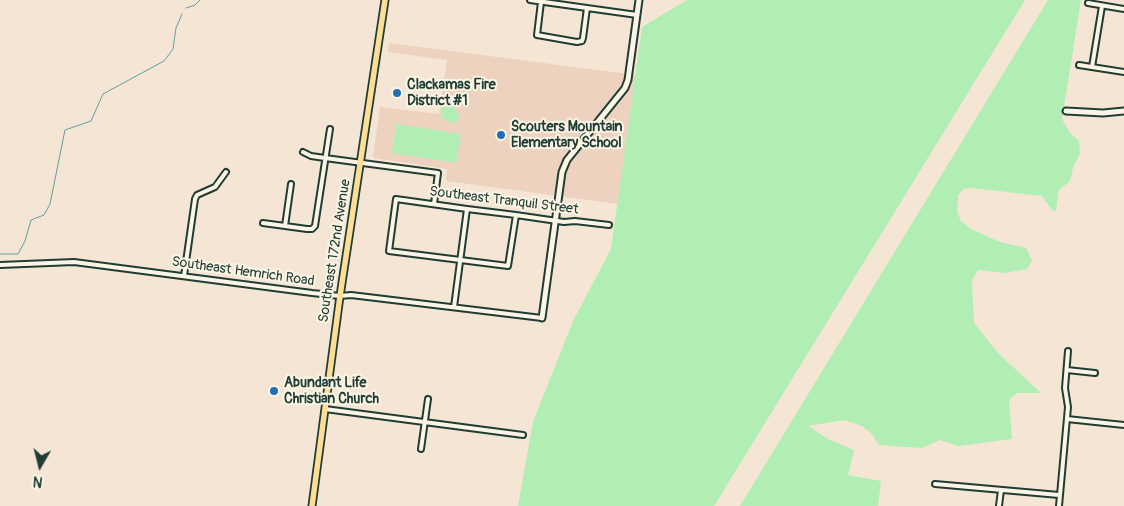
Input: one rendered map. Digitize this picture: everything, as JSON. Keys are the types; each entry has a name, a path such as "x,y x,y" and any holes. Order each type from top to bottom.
{"main road":[{"name":"Southeast 172nd Avenue","path":"312,506 340,296 384,0"}],"street":[{"path":"530,0 637,15"},
{"path":"542,318 562,172 567,160 625,88 628,80 639,0"},
{"path":"541,2 537,35 568,41 582,41 587,8"},
{"path":"1088,3 1124,9"},
{"path":"1092,67 1102,6"},
{"path":"1079,65 1124,72"},
{"path":"1066,111 1094,113 1124,111"},
{"path":"263,223 309,229 315,226 330,130"},
{"path":"303,152 311,156 438,173 434,204"},
{"path":"184,276 197,195 215,187 226,172"},
{"path":"285,226 291,184"},
{"name":"Southeast Tranquil Street","path":"460,260 388,251 396,200 609,226"},
{"path":"454,307 466,209"},
{"path":"460,260 508,266 516,215"},
{"name":"Southeast Hemrich Road","path":"0,265 74,262 340,296 351,295 542,318"},
{"path":"1058,506 1068,407 1065,388 1068,351"},
{"path":"1067,370 1095,373"},
{"path":"421,449 428,399"},
{"path":"325,409 523,435"},
{"path":"1067,419 1124,424"},
{"path":"935,484 1060,495"},
{"path":"999,506 1001,490"}],"shaded area":[{"name":"Scouters Mountain Elementary School","path":"389,43 636,75 618,204 446,181 447,169 374,158 380,107 439,114 447,60 388,52"}],"green space":[{"path":"687,0 1025,0 714,506 518,506 533,422 573,321 611,249 642,27"},
{"path":"1048,0 1081,0 1062,119 1070,133 1079,141 1080,154 1073,167 1071,178 1068,183 1059,189 1056,211 1052,210 1042,196 972,188 964,189 958,195 957,212 961,221 971,229 1000,242 1026,248 1032,261 1027,269 1005,273 978,270 972,280 974,323 998,353 1041,393 1017,393 1009,400 1012,439 959,446 940,440 922,448 879,445 872,434 862,426 845,420 808,426 828,439 854,450 848,475 881,481 878,506 740,506"},
{"path":"448,96 455,101 455,110 460,117 454,123 441,117 443,100"},
{"path":"396,124 461,134 456,163 392,153"}],"waterway":[{"path":"186,8 195,5 200,0"},
{"path":"0,254 18,254 25,241 31,220 44,215 50,204 65,130 91,121 103,94 164,61 173,49 176,28 182,14"}],"place":[{"name":"Clackamas Fire District #1","path":"397,93"},
{"name":"Scouters Mountain Elementary School","path":"501,135"},
{"name":"Abundant Life Christian Church","path":"274,391"}]}
